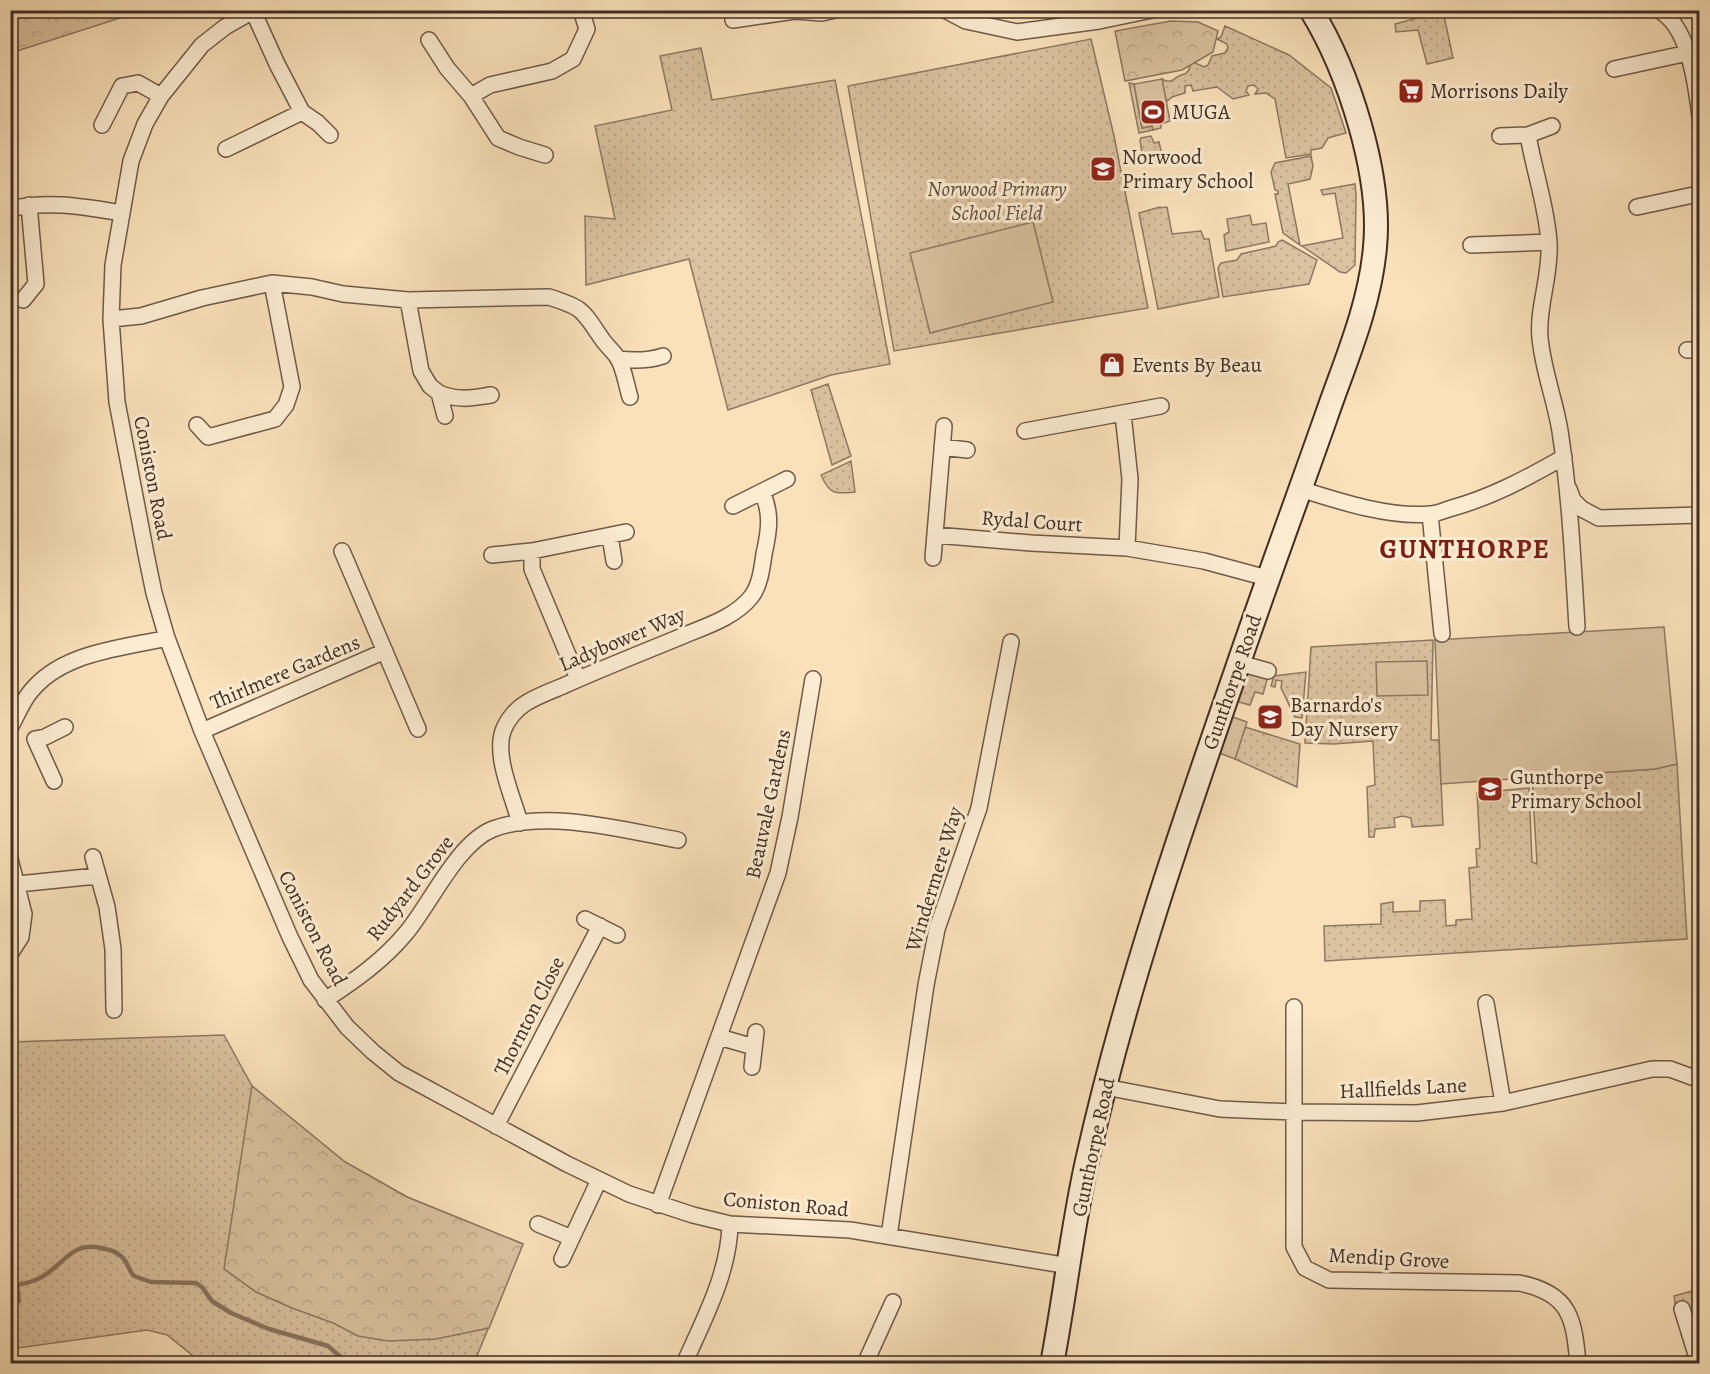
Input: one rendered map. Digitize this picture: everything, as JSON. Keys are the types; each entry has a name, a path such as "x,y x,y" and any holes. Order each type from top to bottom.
{"street":[{"path":"471,96 490,85 552,71 573,59 587,29 581,10"},
{"path":"733,20 795,11 822,13 835,10"},
{"path":"945,10 966,21 1017,32 1099,21 1152,10"},
{"name":"Gunthorpe Road","path":"1052,1364 1086,1164 1136,976 1267,578 1359,327 1371,282 1376,243 1376,210 1372,182 1356,114 1332,49 1311,10"},
{"path":"1658,10 1668,15 1681,34 1697,85 1700,116"},
{"path":"254,11 277,64 302,112 330,135"},
{"name":"Coniston Road","path":"254,11 225,27 202,45 181,68 145,124 131,161 113,265 111,319 117,402 154,593 167,638 202,731 290,938 311,980 347,1027 399,1073 599,1180 658,1205 730,1224 817,1227 889,1236 1069,1266"},
{"path":"429,40 447,68 471,96 498,138 545,156"},
{"path":"1614,69 1688,53"},
{"path":"102,125 122,86 138,83 161,96"},
{"path":"226,149 302,112"},
{"path":"1500,136 1528,135 1552,126"},
{"path":"1528,135 1550,242 1548,278 1539,322 1545,374 1558,420 1564,457 1577,627"},
{"path":"1637,207 1699,194"},
{"path":"23,300 36,284 29,205"},
{"path":"10,209 29,205 72,205 122,213"},
{"path":"1471,245 1550,242"},
{"path":"111,319 141,316 202,298 272,284 312,286 343,294 408,300 549,297 582,310 618,359 630,396"},
{"path":"197,425 208,437 219,435 275,419 286,405 292,387 272,284"},
{"path":"408,300 421,371 430,386 453,399 491,395"},
{"path":"618,359 652,360 663,356"},
{"path":"439,393 445,416"},
{"path":"1025,430 1161,406"},
{"path":"1123,414 1130,479 1127,548"},
{"path":"933,558 944,426"},
{"path":"942,447 967,450"},
{"path":"1300,489 1353,506 1392,512 1430,514 1473,502 1513,486 1564,457"},
{"path":"733,506 787,479"},
{"path":"1567,483 1574,500 1582,509 1599,518 1700,515"},
{"name":"Ladybower Way","path":"520,823 501,756 500,743 504,729 513,714 525,703 713,624 740,608 752,596 759,581 769,522 768,506 762,492"},
{"path":"1430,514 1442,634"},
{"path":"492,555 532,551 626,532"},
{"path":"610,536 614,561"},
{"name":"Rydal Court","path":"936,536 1127,548 1204,561 1267,578"},
{"name":"Thirlmere Gardens","path":"342,551 418,729"},
{"path":"532,551 532,570 578,679"},
{"path":"65,727 45,737 35,739 10,730 30,693 52,673 79,658 167,638"},
{"name":"Windermere Way","path":"889,1236 926,985 937,929 979,808 1011,642"},
{"name":"Thirlmere Gardens","path":"202,731 385,651"},
{"path":"1239,663 1268,670"},
{"name":"Beauvale Gardens","path":"658,1205 778,873 813,679"},
{"path":"35,739 54,781"},
{"name":"Rudyard Grove","path":"325,1000 387,954 407,932 445,877 476,840 492,830 520,823 567,821 678,840"},
{"path":"93,857 107,907 113,949 114,1010"},
{"path":"10,859 24,914 21,937 10,954"},
{"path":"18,884 97,876"},
{"path":"585,919 617,935"},
{"name":"Thornton Close","path":"496,1126 600,926"},
{"path":"1486,1003 1503,1103"},
{"name":"Mendip Grove","path":"1294,1007 1294,1247 1305,1268 1329,1280 1519,1283 1538,1286 1561,1303 1570,1315 1575,1329 1578,1364"},
{"path":"719,1037 755,1040 752,1067"},
{"name":"Hallfields Lane","path":"1105,1087 1220,1109 1417,1113 1503,1103 1652,1069 1670,1069 1700,1080"},
{"path":"562,1259 599,1180"},
{"path":"538,1224 572,1238"},
{"path":"684,1364 723,1271 730,1243 730,1224"},
{"path":"865,1364 893,1302"},
{"path":"1682,1309 1694,1327 1699,1364"}],"green space":[{"path":"11,10 142,10 142,11 11,53"},
{"path":"1443,11 1453,58 1427,64 1418,30 1396,32 1395,24"},
{"path":"1171,21 1198,22 1218,31 1213,52 1182,70 1125,81 1115,31"},
{"path":"1225,26 1289,55 1331,88 1346,133 1328,138 1322,148 1311,150 1311,154 1286,158 1275,99 1266,93 1255,94 1258,89 1254,85 1248,86 1246,91 1249,95 1233,99 1217,87 1193,91 1191,85 1185,86 1185,93 1172,97 1166,102 1162,79 1171,81 1185,74 1189,70 1191,61 1204,67 1208,65 1212,56 1225,53 1228,48 1227,44 1217,39 1221,37"},
{"name":"Norwood Primary School Field","path":"1091,39 1114,136 1148,308 894,351 848,86"},
{"path":"701,48 712,100 835,80 890,364 831,375 728,410 689,259 586,285 585,216 615,219 595,126 672,110 660,56"},
{"name":"MUGA","path":"1162,79 1170,121 1161,124 1161,128 1153,130 1152,126 1142,128 1134,84"},
{"path":"1129,83 1134,84 1142,128 1152,126 1153,130 1139,133"},
{"path":"1151,136 1154,143 1159,142 1163,160 1147,163 1143,159 1140,140"},
{"path":"1311,156 1313,166 1310,179 1288,184 1300,245 1283,233 1275,194 1278,194 1278,191 1275,190 1271,172 1275,163"},
{"path":"1355,184 1355,265 1346,273 1340,272 1302,246 1343,238 1335,193 1323,195 1321,190"},
{"path":"1167,207 1172,234 1201,231 1204,239 1209,239 1219,297 1158,309 1139,213"},
{"path":"1250,215 1252,225 1266,223 1269,242 1226,251 1224,235 1229,232 1227,219"},
{"path":"1033,222 1053,302 930,333 910,253"},
{"path":"1282,240 1317,260 1309,284 1223,297 1218,268 1221,263 1237,260 1241,254 1276,246"},
{"path":"828,384 851,456 832,465 811,390"},
{"path":"851,461 855,492 838,493 830,490 821,475"},
{"path":"1664,627 1677,764 1655,769 1441,784 1435,640"},
{"path":"1433,640 1431,740 1439,740 1443,825 1412,827 1411,818 1403,816 1394,818 1395,827 1375,829 1374,837 1369,837 1367,787 1375,785 1373,741 1334,744 1305,743 1311,647"},
{"path":"1427,661 1428,695 1377,696 1376,662"},
{"path":"1245,669 1268,676 1263,694 1255,692 1250,705 1235,701"},
{"path":"1306,672 1302,718 1295,717 1281,688 1282,681 1276,680 1275,687 1271,686 1274,676"},
{"path":"1230,716 1247,722 1235,759 1219,753"},
{"path":"1245,727 1300,744 1297,787 1235,759"},
{"path":"1677,764 1687,939 1325,961 1324,926 1381,924 1381,904 1393,902 1393,912 1420,911 1420,901 1445,900 1446,926 1456,925 1456,920 1472,919 1469,868 1477,867 1476,849 1480,848 1477,793 1529,788 1532,862 1537,864 1532,777 1655,769"},
{"path":"224,1035 252,1086 345,1162 407,1197 523,1244 474,1363 202,1363 167,1335 147,1330 11,1349 10,1042"},
{"path":"252,1086 345,1162 407,1197 523,1244 489,1328 436,1339 388,1341 358,1336 333,1323 256,1292 224,1269"},
{"path":"1699,1289 1699,1310 1691,1313 1689,1307 1676,1308 1674,1296"}],"waterway":[{"path":"10,1286 38,1279 76,1251 93,1247 107,1249 122,1257 134,1276 151,1282 196,1283 202,1287 212,1301 231,1313 269,1329 328,1346 349,1364"},
{"path":"17,1285 19,1301"}],"place":[{"name":"Morrisons Daily","path":"1411,91"},
{"name":"MUGA","path":"1153,112"},
{"name":"Norwood Primary School","path":"1103,169"},
{"name":"Events By Beau","path":"1112,365"},
{"name":"Barnardo's Day Nursery","path":"1270,717"},
{"name":"Gunthorpe Primary School","path":"1490,789"}],"district":[{"name":"GUNTHORPE","path":"1465,549"}]}
